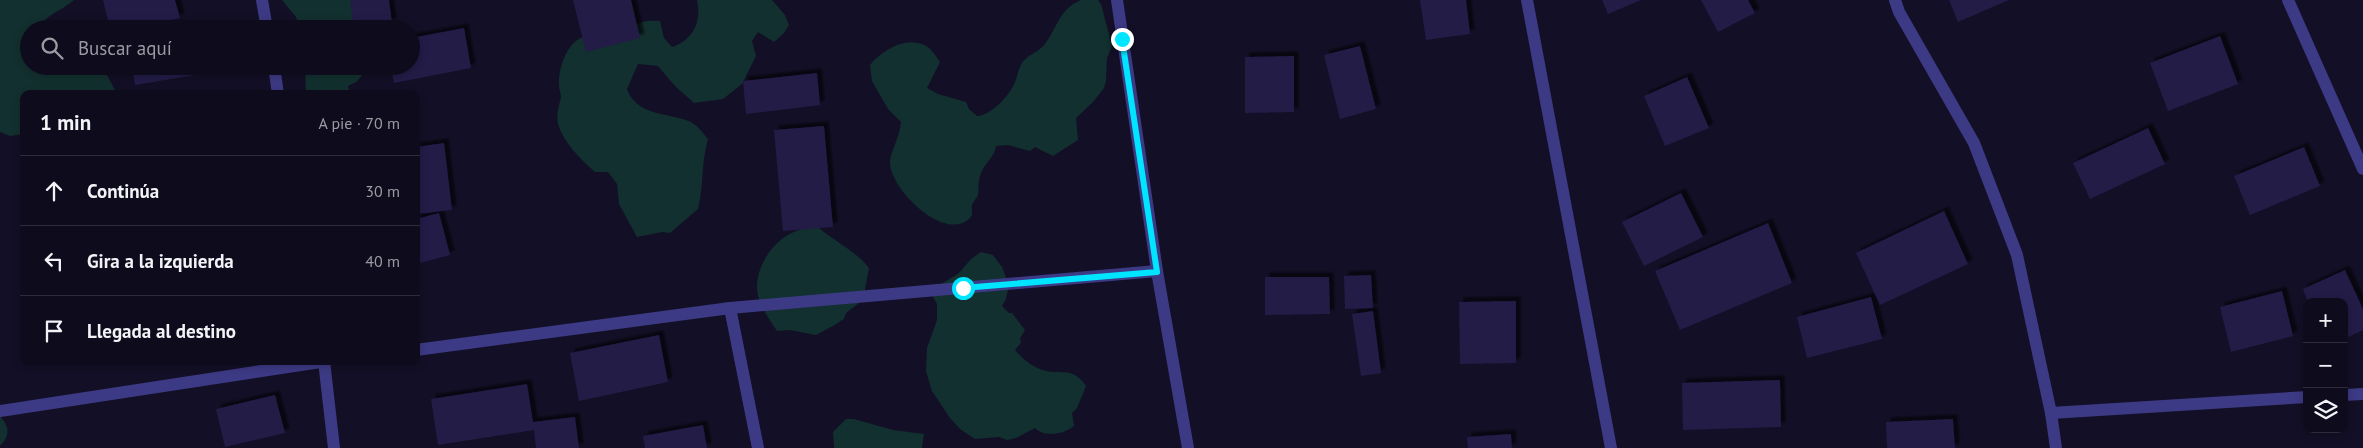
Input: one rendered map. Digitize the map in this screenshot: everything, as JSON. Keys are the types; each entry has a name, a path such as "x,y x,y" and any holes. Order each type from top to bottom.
{"street":[{"path":"262,0 265,20"},
{"path":"1117,0 1157,272 1188,448"},
{"path":"1527,0 1610,448"},
{"path":"1895,0 1899,12 1974,143 2017,255 2051,413 2056,448"},
{"path":"2288,0 2363,169"},
{"path":"275,75 277,90"},
{"path":"420,349 730,308 1157,272"},
{"path":"730,308 758,448"},
{"path":"0,411 299,365"},
{"path":"325,365 334,448"},
{"path":"2348,395 2363,394"},
{"path":"2051,413 2303,397"}],"green space":[{"path":"0,0 74,0 45,20 20,20 20,75 107,75 115,90 20,90 20,135 10,136 0,132"},
{"path":"282,0 373,0 372,20 297,20"},
{"path":"697,0 772,0 785,15 789,25 784,33 774,42 758,32 752,41 756,56 742,84 723,99 694,103 675,86 658,66 638,64 627,89 638,105 654,112 691,122 708,139 698,209 670,233 662,232 637,237 619,204 617,184 608,172 595,172 589,167 564,138 557,117 561,97 559,80 561,67 566,53 574,43 584,36 620,30 647,21 660,21 664,38 672,47 679,44 690,35 697,22"},
{"path":"1081,0 1098,0 1101,4 1112,46 1107,58 1104,88 1093,102 1076,118 1078,140 1053,156 1035,147 1030,151 1008,145 996,146 994,154 982,172 978,195 972,205 971,216 969,219 958,224 946,223 933,218 920,209 908,198 892,173 890,158 901,122 888,109 872,81 870,65 894,46 909,42 927,46 940,62 927,88 938,94 966,102 969,109 977,116 982,115 992,110 1006,97 1014,85 1022,63 1042,47 1068,8"},
{"path":"305,75 363,75 356,82 348,86 349,90 306,90"},
{"path":"818,227 858,257 869,268 863,300 846,313 844,319 816,335 790,330 777,331 759,300 757,289 760,271 769,253 782,239 801,229"},
{"path":"981,252 993,255 1002,267 1009,285 1006,299 1002,306 1009,313 1012,313 1025,330 1020,338 1021,343 1015,350 1026,361 1036,367 1047,371 1070,373 1081,379 1086,386 1077,408 1072,413 1074,426 1070,429 1060,433 1049,434 1035,428 1016,438 1007,440 999,437 975,439 960,429 950,418 932,391 926,371 927,348 937,320 937,304 930,291 959,273 971,259"},
{"path":"0,416 6,424 8,431 6,439 0,446"},
{"path":"846,419 854,419 893,430 924,434 922,448 834,448 833,432"}],"building":[{"path":"103,0 175,0 180,18 172,20 108,20"},
{"path":"350,0 389,0 392,20 353,20"},
{"path":"573,0 631,0 640,38 586,52"},
{"path":"1420,0 1466,0 1470,34 1426,40"},
{"path":"1602,0 1641,0 1608,14"},
{"path":"1701,0 1748,0 1755,13 1718,32"},
{"path":"1949,0 2009,0 1958,22"},
{"path":"464,28 471,68 394,83 393,75 420,75 420,36"},
{"path":"2220,36 2238,84 2168,111 2150,63"},
{"path":"1360,46 1376,109 1340,119 1324,55"},
{"path":"1294,56 1294,112 1245,113 1245,57"},
{"path":"817,73 820,105 746,114 743,81"},
{"path":"133,75 195,75 135,85"},
{"path":"1687,77 1709,128 1665,146 1644,96"},
{"path":"824,126 833,227 783,231 774,130"},
{"path":"2148,128 2165,164 2090,199 2073,163"},
{"path":"444,143 452,210 420,214 420,146"},
{"path":"2304,147 2320,186 2250,215 2234,176"},
{"path":"1681,193 1703,237 1644,266 1622,222"},
{"path":"1944,211 1968,264 1880,305 1856,253"},
{"path":"439,213 450,255 420,263 420,218"},
{"path":"1768,223 1792,283 1680,330 1655,271"},
{"path":"2345,270 2363,309 2363,330 2348,337 2348,298 2306,298 2303,289"},
{"path":"1371,275 1373,308 1345,309 1344,276"},
{"path":"1265,277 1329,277 1330,314 1265,315"},
{"path":"2282,291 2293,336 2231,352 2220,307"},
{"path":"1871,297 1882,339 1807,358 1797,317"},
{"path":"1516,301 1516,363 1460,364 1459,302"},
{"path":"1373,311 1381,373 1361,376 1352,314"},
{"path":"659,335 668,382 579,401 570,353"},
{"path":"1780,380 1781,427 1683,430 1682,383"},
{"path":"527,384 533,422 575,417 579,448 536,448 534,430 438,445 431,399"},
{"path":"275,395 285,433 225,447 216,409"},
{"path":"1953,419 1955,448 1887,448 1886,422"},
{"path":"703,425 707,448 645,448 643,436"},
{"path":"1511,434 1512,448 1468,448 1467,437"}],"route":[{"path":"963,288 1157,272 1122,39"}]}
